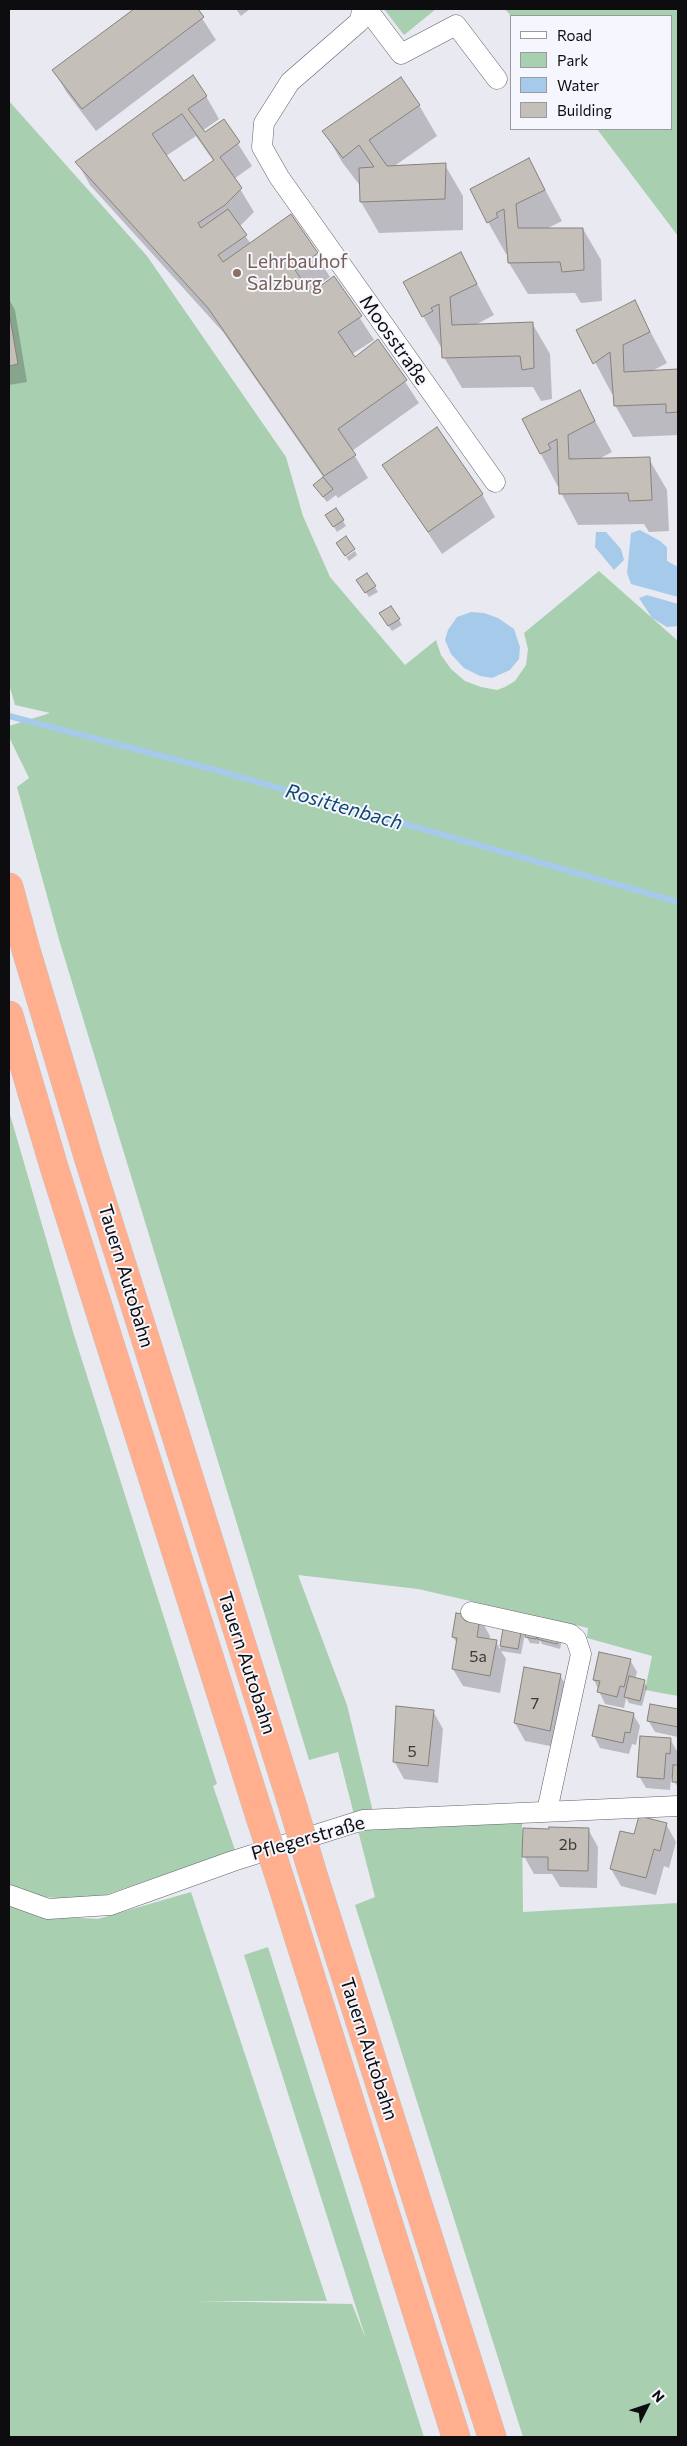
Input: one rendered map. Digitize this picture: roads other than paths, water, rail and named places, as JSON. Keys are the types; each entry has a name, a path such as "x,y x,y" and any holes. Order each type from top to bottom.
{"highway":[{"name":"Tauern Autobahn","path":"9,887 86,1151 492,2437"},
{"name":"Tauern Autobahn","path":"9,1015 57,1177 456,2437"}],"street":[{"path":"365,9 401,54 456,25 497,80"},
{"name":"Moosstraße","path":"365,9 359,22 290,82 264,123 262,147 279,177 494,482"},
{"path":"472,1612 570,1634 576,1640 581,1654 547,1810"},
{"name":"Pflegerstraße","path":"9,1895 48,1909 110,1904 233,1860 363,1820 547,1810 678,1806"}],"water":[{"path":"640,530 667,547 667,561 678,567 678,597 631,584 627,573 631,533"},
{"path":"596,532 606,532 621,549 624,560 614,570 595,547"},
{"path":"647,595 678,604 678,626 667,627 652,618 639,598"},
{"path":"471,612 484,613 498,618 514,629 520,647 519,659 510,670 492,678 480,676 464,668 451,654 445,640 448,630 457,617"}],"waterway":[{"name":"Rosittenbach","path":"9,716 219,771 678,902"}],"place":[{"name":"Lehrbauhof Salzburg","path":"237,273"}]}
